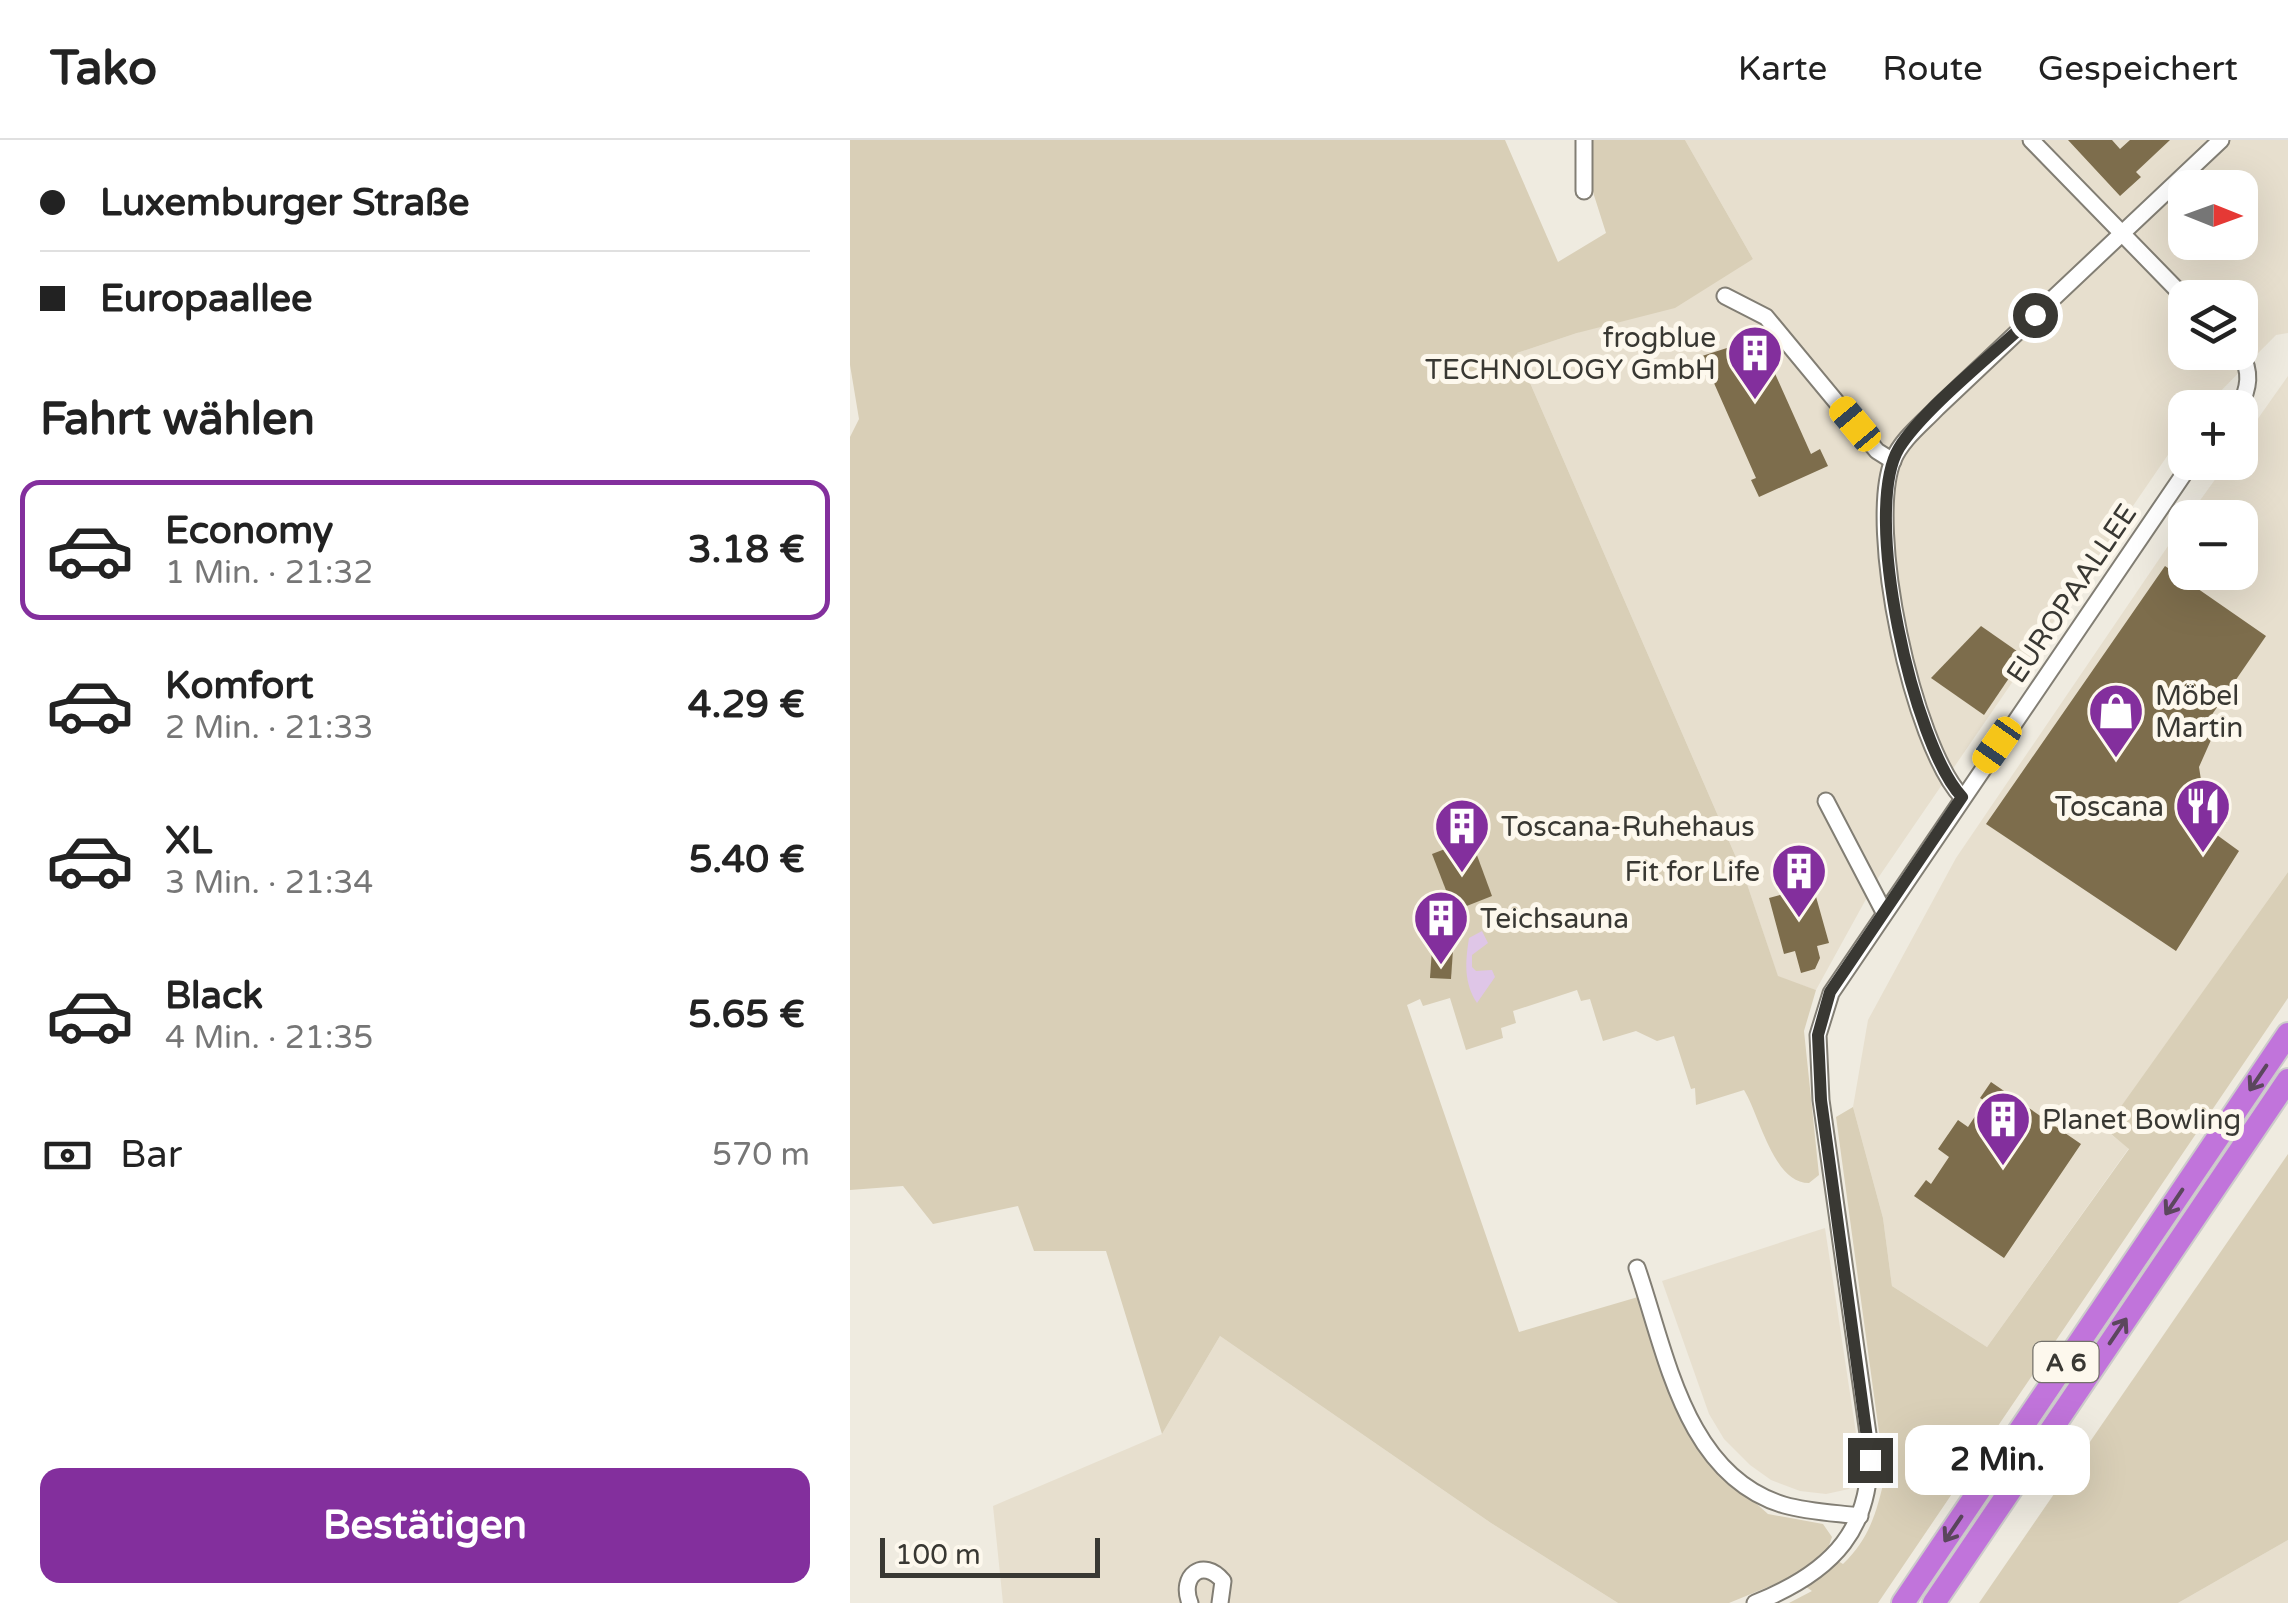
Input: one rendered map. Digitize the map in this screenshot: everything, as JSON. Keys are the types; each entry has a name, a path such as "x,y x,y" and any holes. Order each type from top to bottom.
{"highway":[{"name":"A 6","path":"1903,1603 2288,1034"},
{"name":"A 6","path":"1934,1603 2284,1088"}],"street":[{"path":"1584,140 1584,191"},
{"path":"2030,140 2168,280"},
{"path":"1962,797 1940,766 1918,705 1896,615 1888,522 1888,480 1893,462 1901,445 1937,408 2221,140"},
{"path":"1725,296 1766,317 1877,450 1893,462"},
{"name":"EUROPAALLEE","path":"1755,1603 1801,1582 1824,1566 1860,1516 1870,1480 1869,1441 1818,1052 1830,992 2180,480"},
{"path":"1826,801 1884,912"},
{"path":"1637,1268 1682,1402 1716,1460 1770,1500 1860,1516"},
{"path":"1190,1603 1185,1591 1188,1580 1194,1571 1205,1568 1222,1581 1220,1603"}],"shaded area":[{"path":"850,140 1505,140 1558,262 1606,233 1592,189 1593,140 1685,140 1753,259 1675,308 1517,353 1745,878 1778,976 1816,990 1804,1031 1819,1175 1809,1183 1786,1172 1769,1146 1744,1090 1696,1105 1695,1088 1691,1089 1674,1036 1657,1041 1636,1031 1603,1041 1590,999 1581,1001 1577,990 1513,1011 1516,1023 1501,1028 1503,1038 1466,1050 1450,998 1423,1006 1420,999 1407,1005 1519,1332 1638,1297 1675,1406 1703,1456 1768,1514 1823,1524 1832,1537 1826,1554 1843,1564 1871,1523 1885,1476 1836,1117 1853,1107 1883,1218 1892,1286 1987,1347 2129,1149 2105,1129 2288,872 2288,998 1878,1603 1789,1603 1812,1591 1792,1577 1729,1603 1618,1603 1491,1523 1220,1336 1162,1434 1106,1251 1034,1251 1018,1206 933,1224 903,1186 850,1190 850,437 859,419 850,365"},
{"path":"1685,140 2288,140 2288,333 2276,335 2258,353 2258,280 2168,280 2168,370 2241,370 2222,390 2168,390 2168,455 1876,881 1816,990 1778,977 1745,878 1517,353 1577,333 1753,259"},
{"path":"2288,376 2288,872 2105,1130 2129,1148 1987,1347 1892,1286 1883,1218 1853,1107 1868,1020 1956,858 2168,546 2168,590 2258,590 2258,500 2200,500 2215,480 2258,480 2258,418"},
{"path":"1482,931 1488,943 1472,955 1472,967 1476,971 1492,970 1495,977 1477,1003 1468,980 1467,956 1469,938"},
{"path":"2288,1154 2288,1540 2178,1603 1979,1603"},
{"path":"1825,1228 1859,1476 1849,1489 1826,1494 1800,1491 1771,1480 1724,1439 1709,1414 1662,1281"},
{"path":"1220,1336 1491,1523 1618,1603 1003,1603 993,1506 1162,1434"},
{"path":"2288,1540 2288,1603 2178,1603"}],"building":[{"path":"2068,140 2112,140 2120,149 2130,140 2170,140 2136,172 2141,177 2120,196"},
{"name":"frogblue TECHNOLOGY GmbH","path":"1756,331 1811,454 1820,449 1828,466 1759,497 1751,480 1756,478 1702,356 1730,347"},
{"name":"Möbel Martin","path":"2165,566 2168,590 2200,590 2266,636 2200,732 2211,740 2199,767 2203,793 2227,822 2217,835 2239,851 2176,951 1986,824"},
{"path":"1981,626 2024,656 1984,715 1931,678"},
{"name":"Toscana-Ruhehaus","path":"1471,839 1492,896 1454,911 1432,854"},
{"name":"Fit for Life","path":"1813,886 1829,943 1817,946 1820,958 1815,969 1801,973 1795,951 1784,954 1769,898"},
{"name":"Teichsauna","path":"1432,949 1453,950 1451,979 1430,978"},
{"name":"Planet Bowling","path":"1991,1082 2081,1144 2004,1258 1914,1196 1926,1180 1931,1184 1949,1157 1938,1149 1958,1120 1968,1127 1985,1101 1980,1098"}],"place":[{"name":"frogblue TECHNOLOGY GmbH","path":"1755,402"},
{"name":"Möbel Martin","path":"2116,760"},
{"name":"Toscana","path":"2203,855"},
{"name":"Toscana-Ruhehaus","path":"1462,875"},
{"name":"Fit for Life","path":"1799,920"},
{"name":"Teichsauna","path":"1441,967"},
{"name":"Planet Bowling","path":"2003,1168"}],"route":[{"path":"1870,1460 1821,1100 1818,1035 1830,992 1962,797 1940,766 1904,655 1890,568 1888,480 1901,445 2035,315"}]}
